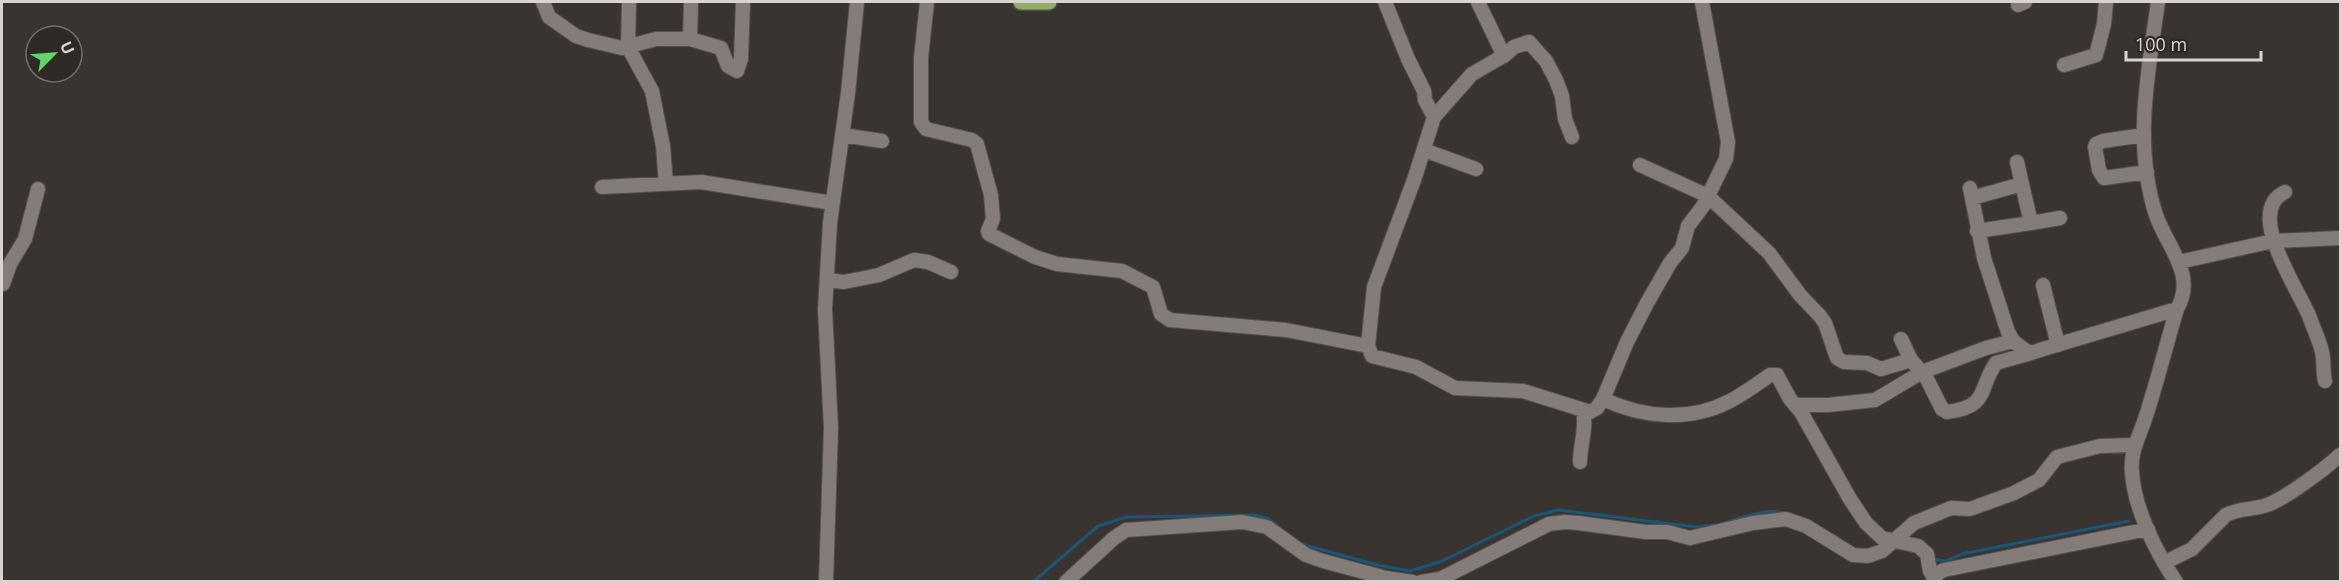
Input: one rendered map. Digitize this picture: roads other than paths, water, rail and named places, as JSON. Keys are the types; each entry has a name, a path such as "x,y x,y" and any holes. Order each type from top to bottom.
{"main road":[{"path":"1021,2 1049,2"}],"street":[{"path":"543,2 549,17 576,36 614,47 628,47 656,39 690,39 722,48 728,66 738,71 741,59 743,2"},
{"path":"629,2 628,47 652,91 663,146 666,184"},
{"path":"690,39 691,2"},
{"path":"827,581 831,428 826,354 827,280 832,202 857,2"},
{"path":"927,2 921,58 921,122 926,129 972,140 977,144 991,195 993,219 989,234 1018,250 1058,264 1122,271 1153,287 1161,314 1170,320 1286,330 1368,346"},
{"path":"1385,2 1434,117"},
{"path":"1478,2 1504,56"},
{"path":"1572,137 1565,119 1562,96 1556,80 1534,46 1526,41 1472,74 1434,117 1374,287 1368,346 1372,356 1416,367 1455,388 1523,391 1590,412 1595,410 1603,399 1642,313 1670,263 1684,244 1688,226 1708,197 1726,159 1728,142 1702,2"},
{"path":"2064,65 2096,55 2104,24 2106,2"},
{"path":"2158,2 2142,119 2146,172 2156,216 2186,281 2145,420 2134,446 2132,472 2136,495 2148,529 2176,582"},
{"path":"842,135 882,141"},
{"path":"2144,135 2103,141 2096,144 2096,147 2099,170 2104,178 2146,172"},
{"path":"1424,150 1476,170"},
{"path":"2017,162 2031,223"},
{"path":"1640,165 1708,197 1757,240 1800,295 1820,316 1827,328 1832,349 1839,360 1867,363 1883,369 1911,360"},
{"path":"602,187 701,183 832,202"},
{"path":"2022,184 1971,193 1977,231 2001,316 2013,341 2031,352"},
{"path":"3,284 8,254 25,239 38,189"},
{"path":"2285,192 2278,195 2271,205 2273,241 2284,270 2308,313 2321,348 2325,381"},
{"path":"1977,231 2060,218"},
{"path":"2179,262 2273,241 2340,238"},
{"path":"827,280 844,282 879,276 914,260 928,262 951,272"},
{"path":"2043,285 2058,345"},
{"path":"1901,339 1911,360 1922,372 1942,409 1952,412 1978,401 1996,363 2177,309"},
{"path":"1797,405 1828,405 1875,400 1922,372 1986,348 2013,341"},
{"path":"1603,399 1644,414 1695,413 1716,408 1774,374 1779,376 1790,399 1797,405 1850,499 1875,532 1890,543 1918,546 1931,569 1944,570 2148,529"},
{"path":"1580,462 1580,449 1585,428 1583,410"},
{"path":"1421,582 1440,579 1549,525 1565,522 1646,532 1666,532 1690,538 1754,523 1786,519 1806,526 1853,555 1872,555 1911,525 1948,509 1970,509 2014,493 2042,478 2056,457 2100,446 2134,446"},
{"path":"2164,563 2195,546 2226,515 2268,505 2321,471 2340,455"},
{"path":"1065,582 1126,530 1242,522 1267,527 1306,555 1323,561 1386,578 1413,582"}],"waterway":[{"path":"1301,544 1377,565 1410,571 1442,561 1534,516 1558,510 1696,527 1715,525"},
{"path":"1727,522 1766,512 1788,514"},
{"path":"1033,582 1098,526 1127,517 1255,515 1269,519 1286,533"},
{"path":"1932,559 1946,561 1962,554 2129,521"}]}
